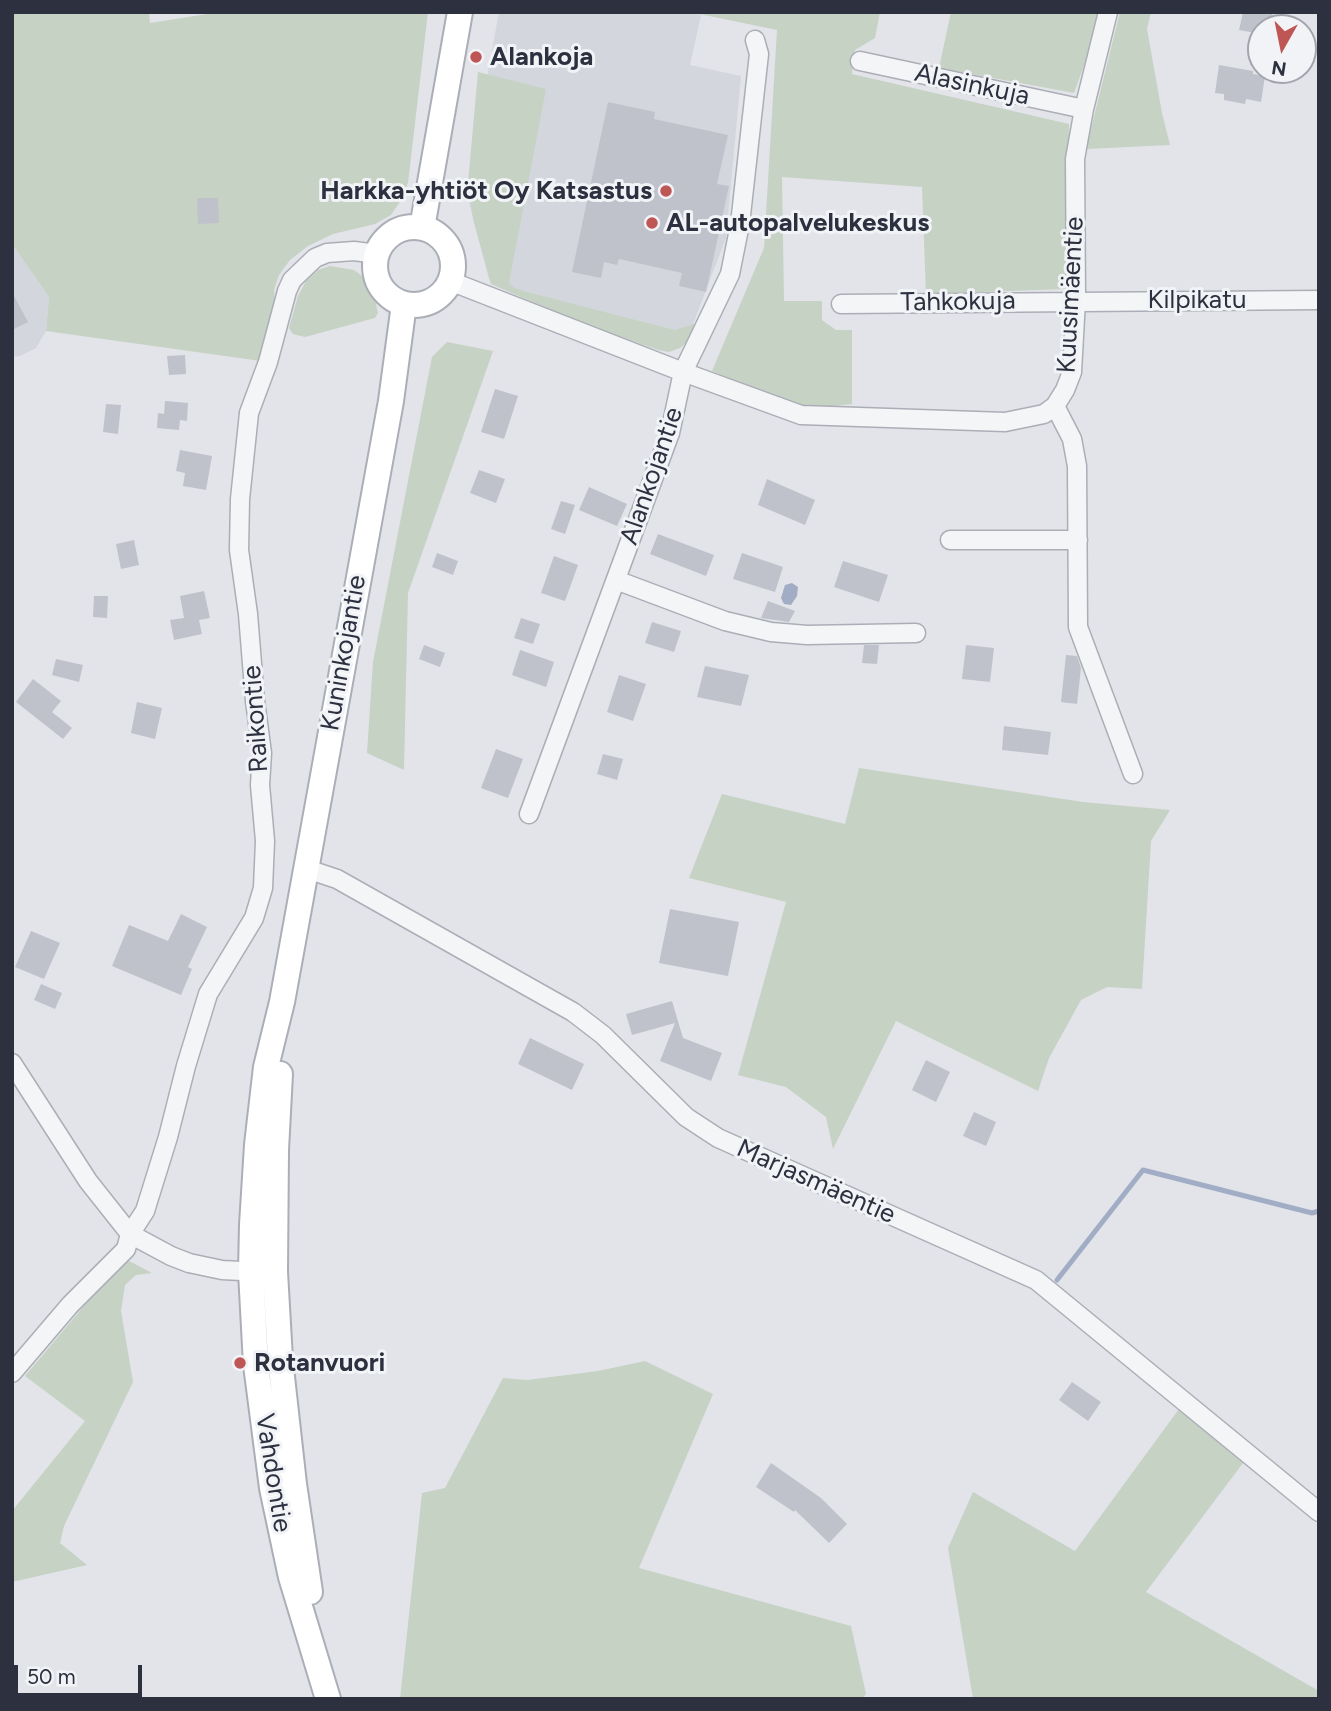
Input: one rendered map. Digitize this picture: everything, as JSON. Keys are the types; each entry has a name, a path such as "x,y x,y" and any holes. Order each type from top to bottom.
{"main road":[{"path":"422,228 460,12"},
{"path":"422,228 435,233 445,242 451,254 453,268 444,291 426,304 415,306 392,299 383,290 377,279 375,266 382,244 400,230 422,228"},
{"name":"Kuninkojantie","path":"263,1272 257,1145 266,1067 282,1002 304,868 391,401 404,304"},
{"name":"Vahdontie","path":"263,1272 280,1359 294,1484 320,1669 328,1699"}],"street":[{"name":"Kuusimäentie","path":"683,372 800,415 1005,422 1044,414 1055,406 1072,372 1076,300 1075,159 1084,109 1108,12"},
{"path":"683,372 730,274 740,224 760,54 755,40"},
{"name":"Alasinkuja","path":"860,61 1084,109"},
{"name":"Raikontie","path":"12,1373 70,1305 125,1249 130,1234 145,1211 169,1138 186,1066 208,994 254,918 263,888 265,841 260,785 262,753 239,550 240,499 249,413 268,362 292,279 314,258 327,253 354,251 377,254"},
{"name":"Alankojantie","path":"450,281 683,372 677,412 670,433 529,814"},
{"name":"Kilpikatu","path":"1076,300 1319,300"},
{"name":"Tahkokuja","path":"841,304 1076,300"},
{"path":"1055,406 1072,439 1077,466 1078,627 1133,774"},
{"path":"950,540 1077,540"},
{"path":"616,580 725,621 771,632 807,635 916,633"},
{"name":"Marjasmäentie","path":"304,868 337,879 573,1012 603,1035 685,1117 718,1138 1037,1280 1319,1512"},
{"path":"12,1063 88,1181 130,1234 189,1263 222,1270 263,1272"}],"shaded area":[{"path":"499,12 690,12 701,15 690,65 741,76 726,238 689,335 581,315 489,279 466,191"},
{"path":"12,244 49,297 46,331 36,348 12,357"}],"green space":[{"path":"12,12 149,12 150,23 220,12 428,12 408,183 401,200 391,215 375,224 333,234 308,246 290,260 279,275 274,290 278,328 268,362 46,331 49,297 12,244"},
{"path":"690,12 880,12 875,38 855,50 852,74 1069,124 1067,289 926,294 922,187 782,177 784,301 822,301 822,320 836,330 852,330 852,404 802,410 712,371 764,248 777,30"},
{"path":"951,12 1099,12 1090,49 1074,93 939,68"},
{"path":"1120,12 1151,12 1147,29 1170,145 1086,149"},
{"path":"478,72 546,89 509,283 523,291 675,330 694,324 690,340 680,348 669,352 658,350 576,321 491,284 473,219 468,183"},
{"path":"330,266 354,270 365,278 374,295 378,313 375,318 305,337 293,334 289,328 298,296 306,281 318,270"},
{"path":"447,342 493,351 408,593 404,770 367,753 373,662 432,357"},
{"path":"859,768 1083,802 1170,810 1151,841 1142,989 1107,987 1081,1000 1049,1058 1038,1091 896,1021 833,1149 826,1117 786,1087 738,1075 786,902 689,878 722,794 845,824"},
{"path":"129,1261 152,1273 136,1275 125,1285 121,1311 133,1382 64,1526 60,1543 87,1565 12,1582 12,1511 85,1421 25,1376 116,1268"},
{"path":"645,1361 713,1394 639,1568 851,1626 866,1694 862,1699 400,1699 422,1493 445,1488 503,1378 527,1380 598,1371"},
{"path":"1179,1409 1243,1463 1146,1592 1319,1691 1319,1699 973,1699 948,1548 973,1492 1075,1551"}],"water":[{"path":"792,583 798,587 797,596 791,605 784,604 781,598 785,585"}],"building":[{"path":"1243,12 1273,12 1247,14 1247,31 1239,30"},
{"path":"1219,65 1247,70 1247,84 1264,84 1261,102 1246,99 1245,104 1224,100 1224,94 1215,93"},
{"name":"AL-autopalvelukeskus","path":"608,102 655,112 654,119 728,135 717,184 729,186 706,292 679,286 682,273 619,259 617,265 604,262 601,278 572,272"},
{"path":"197,198 218,198 219,223 198,224"},
{"path":"12,292 28,322 12,330"},
{"path":"185,355 186,374 169,375 167,356"},
{"path":"495,389 518,396 504,439 481,432"},
{"path":"165,401 188,403 187,421 180,420 179,430 157,428 158,413 164,414"},
{"path":"106,404 121,405 118,434 103,432"},
{"path":"180,450 212,456 206,490 183,486 185,473 176,471"},
{"path":"479,470 505,479 496,503 470,493"},
{"path":"767,479 815,500 805,525 758,505"},
{"path":"589,487 627,504 617,526 579,510"},
{"path":"561,501 575,505 565,534 551,529"},
{"path":"658,534 714,555 706,576 650,554"},
{"path":"134,540 139,565 121,569 116,544"},
{"path":"437,553 458,561 453,575 432,567"},
{"path":"742,553 783,567 775,592 733,579"},
{"path":"554,556 578,565 565,601 541,593"},
{"path":"843,561 888,575 879,602 834,587"},
{"path":"204,591 210,618 199,620 202,634 174,640 170,620 184,618 180,596"},
{"path":"94,596 108,596 107,618 93,617"},
{"path":"768,601 795,611 789,622 761,618"},
{"path":"521,618 540,624 533,644 514,638"},
{"path":"652,622 681,631 674,652 645,643"},
{"path":"424,645 445,653 440,667 419,659"},
{"path":"864,645 879,645 877,664 862,663"},
{"path":"966,645 994,648 990,682 962,679"},
{"path":"520,650 554,662 546,687 512,675"},
{"path":"1066,655 1077,656 1081,668 1077,704 1061,702"},
{"path":"56,659 83,665 79,682 52,675"},
{"path":"705,666 749,675 741,706 697,697"},
{"path":"619,675 646,684 633,721 607,712"},
{"path":"33,679 61,701 52,712 72,728 63,739 16,702"},
{"path":"137,702 162,708 155,739 131,733"},
{"path":"1004,726 1051,732 1048,755 1002,750"},
{"path":"496,749 523,759 508,798 481,788"},
{"path":"603,754 623,759 617,780 597,774"},
{"path":"670,909 739,922 728,976 659,963"},
{"path":"181,914 207,927 188,967 192,969 181,995 112,966 129,925 168,941"},
{"path":"31,931 60,943 44,979 15,967"},
{"path":"41,984 62,993 55,1009 34,1000"},
{"path":"672,1001 683,1038 722,1053 711,1081 660,1061 675,1023 632,1035 626,1014"},
{"path":"530,1038 584,1064 572,1090 518,1064"},
{"path":"926,1060 950,1072 936,1102 912,1090"},
{"path":"974,1112 996,1122 986,1146 963,1136"},
{"path":"1072,1382 1101,1402 1088,1421 1059,1400"},
{"path":"771,1463 821,1498 847,1524 829,1543 795,1510 794,1512 756,1487"}],"waterway":[{"path":"1057,1280 1143,1170 1312,1213 1319,1211"}],"place":[{"name":"Alankoja","path":"476,57"},
{"name":"Harkka-yhtiöt Oy Katsastus","path":"666,191"},
{"name":"AL-autopalvelukeskus","path":"652,223"},
{"name":"Rotanvuori","path":"240,1363"}]}
